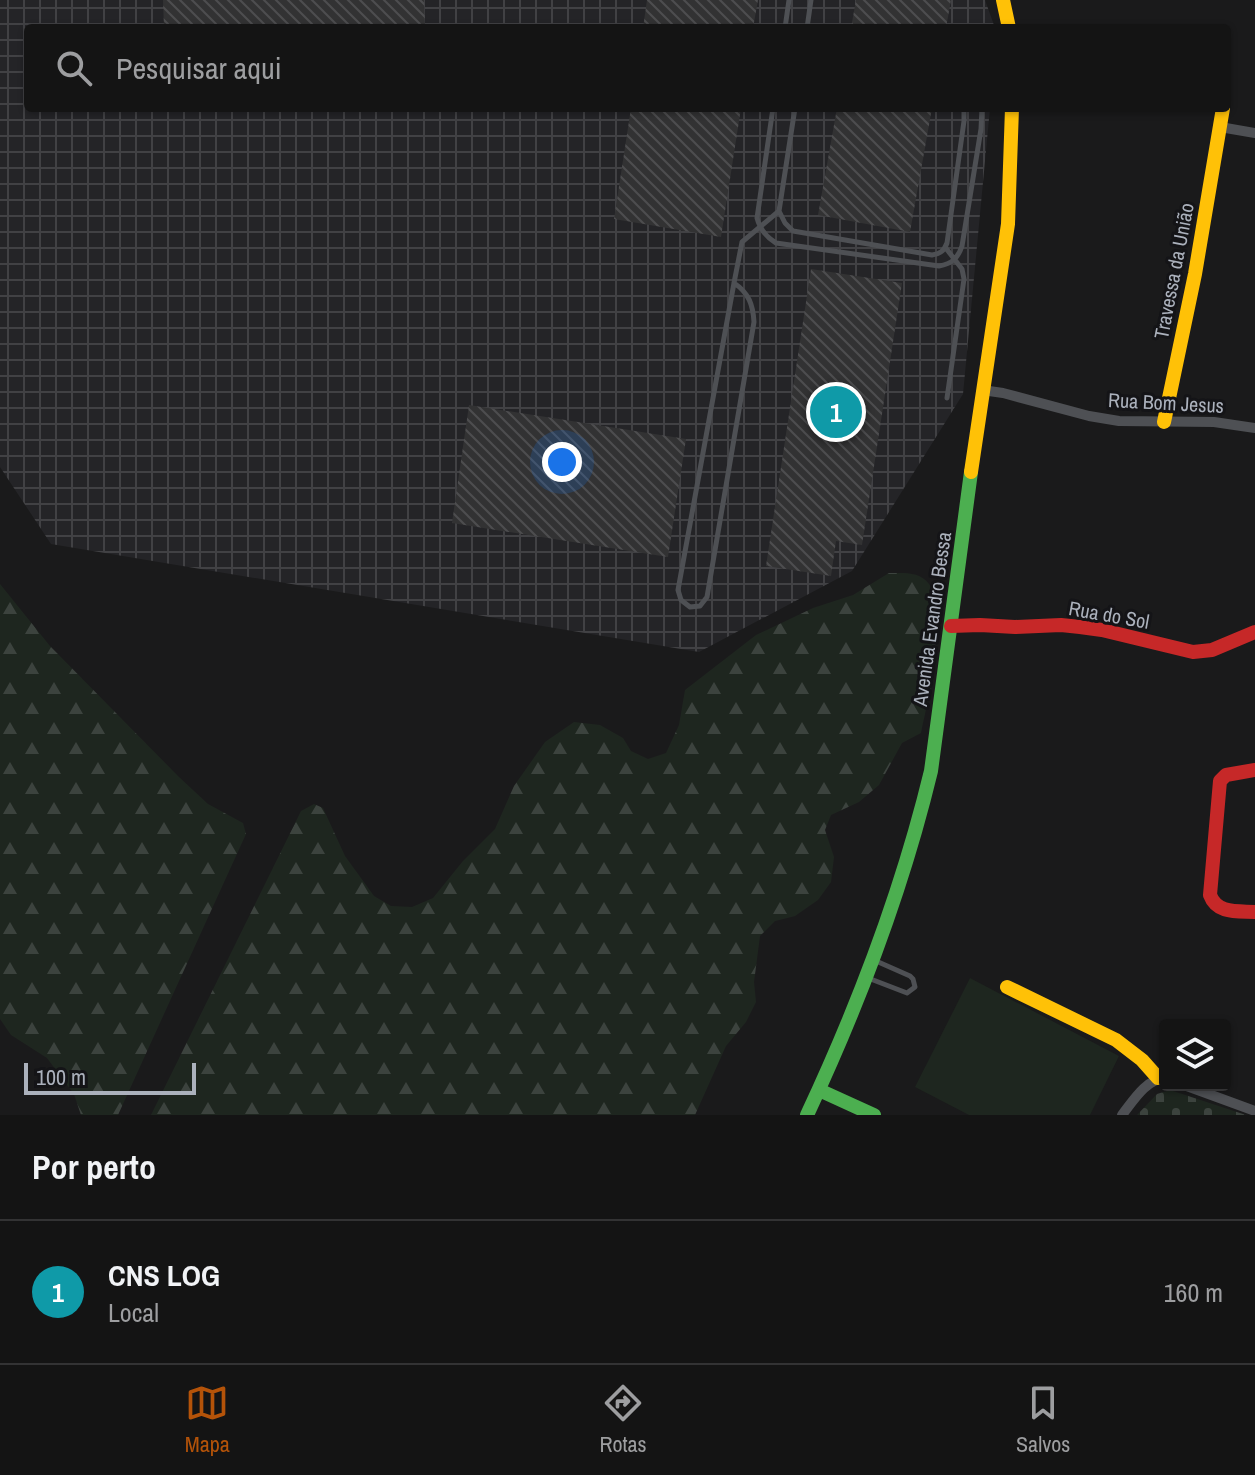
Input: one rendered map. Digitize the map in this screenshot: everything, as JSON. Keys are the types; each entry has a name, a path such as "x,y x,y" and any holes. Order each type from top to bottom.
{"street":[{"path":"1003,0 1008,24"},
{"name":"Avenida Evandro Bessa","path":"807,1115 874,960 906,867 931,771 982,390 1008,224 1012,112"},
{"name":"Travessa da União","path":"1164,422 1195,274 1222,112"},
{"path":"1220,127 1255,133"},
{"name":"Rua Bom Jesus","path":"982,390 1119,421 1214,422 1255,428"},
{"name":"Rua do Sol","path":"951,626 1080,627 1193,652 1212,650 1255,632"},
{"path":"1255,770 1226,775 1220,781 1210,895 1213,903 1223,910 1255,912"},
{"path":"1007,987 1116,1040 1159,1076"},
{"path":"1122,1115 1146,1086 1159,1079"},
{"path":"819,1090 874,1115"},
{"path":"1200,1091 1255,1111"}],"lane":[{"path":"786,24 789,0"},
{"path":"808,24 811,0"},
{"path":"772,112 757,218 759,226 769,238 776,243 939,266 955,260 962,246 982,112"},
{"path":"794,112 779,211 785,223 793,231 932,255 939,254 945,247 964,112"},
{"path":"734,283 750,298 754,322 707,597 700,606 690,607 681,600 678,590 734,283 742,242 779,211"},
{"path":"945,247 962,269 964,279 947,398"},
{"path":"867,977 907,993 915,987 910,976 874,960"}],"shaded area":[{"path":"0,0 985,0 994,24 24,24 24,112 990,112 963,394 852,571 699,652 51,544 0,467"}],"green space":[{"path":"889,573 921,577 929,584 935,598 938,615 936,657 921,733 902,743 879,785 859,802 831,815 825,830 834,857 831,882 818,900 795,916 775,921 760,936 754,982 756,1002 746,1022 726,1046 695,1115 151,1115 301,811 314,804 323,808 345,856 374,896 391,906 412,907 433,898 463,861 495,829 514,786 545,742 574,722 600,725 623,738 631,751 648,759 666,753 679,725 685,690 756,635 813,608 853,595"},
{"path":"0,584 50,646 208,804 243,823 246,834 118,1115 81,1115 74,1094 47,1058 11,1035 0,1019"},
{"path":"970,978 1119,1056 1090,1115 969,1115 915,1087"},
{"path":"1173,1091 1246,1115 1137,1115 1157,1094"}],"building":[{"path":"163,0 424,0 425,24 164,24"},
{"path":"647,0 758,0 754,24 644,24"},
{"path":"856,0 951,0 947,24 852,24"},
{"path":"630,112 740,112 721,237 614,219"},
{"path":"836,112 931,112 910,232 818,215"},
{"path":"811,269 902,283 862,545 836,541 831,576 766,566"},
{"path":"469,405 686,439 668,557 452,523"}],"traffic: fast":[{"path":"807,1115 878,946 907,860 931,771 971,472"},
{"path":"819,1090 874,1115"}],"traffic: slow":[{"path":"1003,0 1008,24"},
{"path":"971,472 1008,224 1012,112"},
{"path":"1164,422 1195,274 1222,112"},
{"path":"1007,987 1116,1040 1142,1060 1158,1078"}],"traffic: jam":[{"path":"951,626 1080,627 1193,652 1212,650 1255,632"},
{"path":"1255,770 1226,775 1220,781 1210,895 1217,906 1255,912"}],"place":[{"name":"CNS LOG","path":"836,412"}]}
